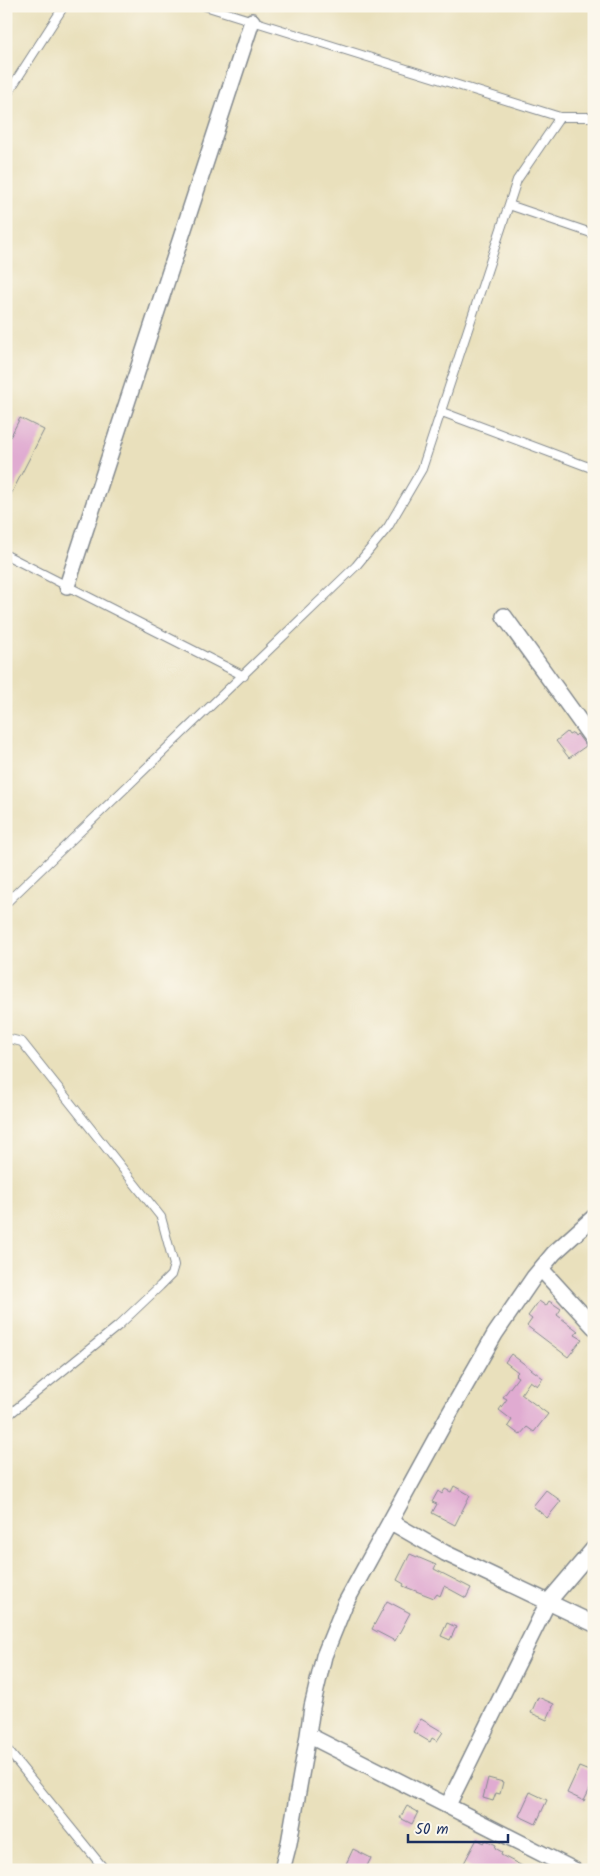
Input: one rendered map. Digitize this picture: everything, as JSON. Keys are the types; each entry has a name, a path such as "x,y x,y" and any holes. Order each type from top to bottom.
{"street":[{"path":"67,586 252,21"},
{"path":"504,616 594,741"},
{"path":"282,1870 289,1843 312,1707 324,1656 345,1604 495,1334 540,1269 554,1253 594,1217"},
{"path":"540,1269 594,1327"},
{"path":"391,1522 445,1553 594,1624"},
{"path":"448,1806 548,1602 594,1548"},
{"path":"308,1735 574,1870"}],"lane":[{"path":"6,96 64,6"},
{"path":"204,6 560,118 594,117"},
{"path":"6,903 244,676 356,566 388,528 422,469 517,180 560,118"},
{"path":"509,205 594,234"},
{"path":"442,412 594,468"},
{"path":"6,556 244,676"},
{"path":"6,1038 22,1042 140,1188 161,1217 174,1265 171,1275 118,1326 6,1417"},
{"path":"6,1748 106,1870"}],"building":[{"path":"20,418 44,430 6,504 6,445"},
{"path":"567,732 569,735 573,733 575,736 577,734 586,746 569,758 556,741"},
{"path":"539,1301 546,1306 549,1301 561,1309 557,1315 578,1331 575,1335 582,1339 568,1357 527,1326 532,1319 528,1316"},
{"path":"511,1354 543,1378 537,1386 530,1381 521,1394 548,1414 534,1432 527,1427 520,1435 508,1426 512,1420 499,1410 507,1399 503,1397 518,1377 515,1375 518,1372 505,1362"},
{"path":"454,1486 470,1495 455,1525 432,1513 437,1504 432,1502 438,1491 442,1494 445,1489 451,1492"},
{"path":"546,1490 561,1501 547,1518 533,1506"},
{"path":"410,1554 436,1565 434,1569 471,1588 466,1598 444,1586 440,1596 437,1594 434,1598 403,1586 404,1584 397,1580"},
{"path":"387,1601 410,1613 395,1641 372,1629"},
{"path":"447,1623 456,1627 450,1640 441,1636"},
{"path":"538,1697 554,1704 547,1720 531,1713"},
{"path":"421,1719 443,1732 437,1741 432,1738 430,1742 413,1732"},
{"path":"579,1767 594,1773 594,1781 584,1801 567,1793"},
{"path":"488,1778 503,1782 500,1794 496,1793 493,1801 483,1798"},
{"path":"530,1792 547,1800 536,1824 519,1816"},
{"path":"407,1806 418,1812 412,1824 400,1818"},
{"path":"477,1839 484,1843 486,1840 496,1845 495,1848 502,1852 501,1855 530,1870 475,1870 464,1863"},
{"path":"353,1849 371,1858 365,1870 358,1870 346,1864"}]}
